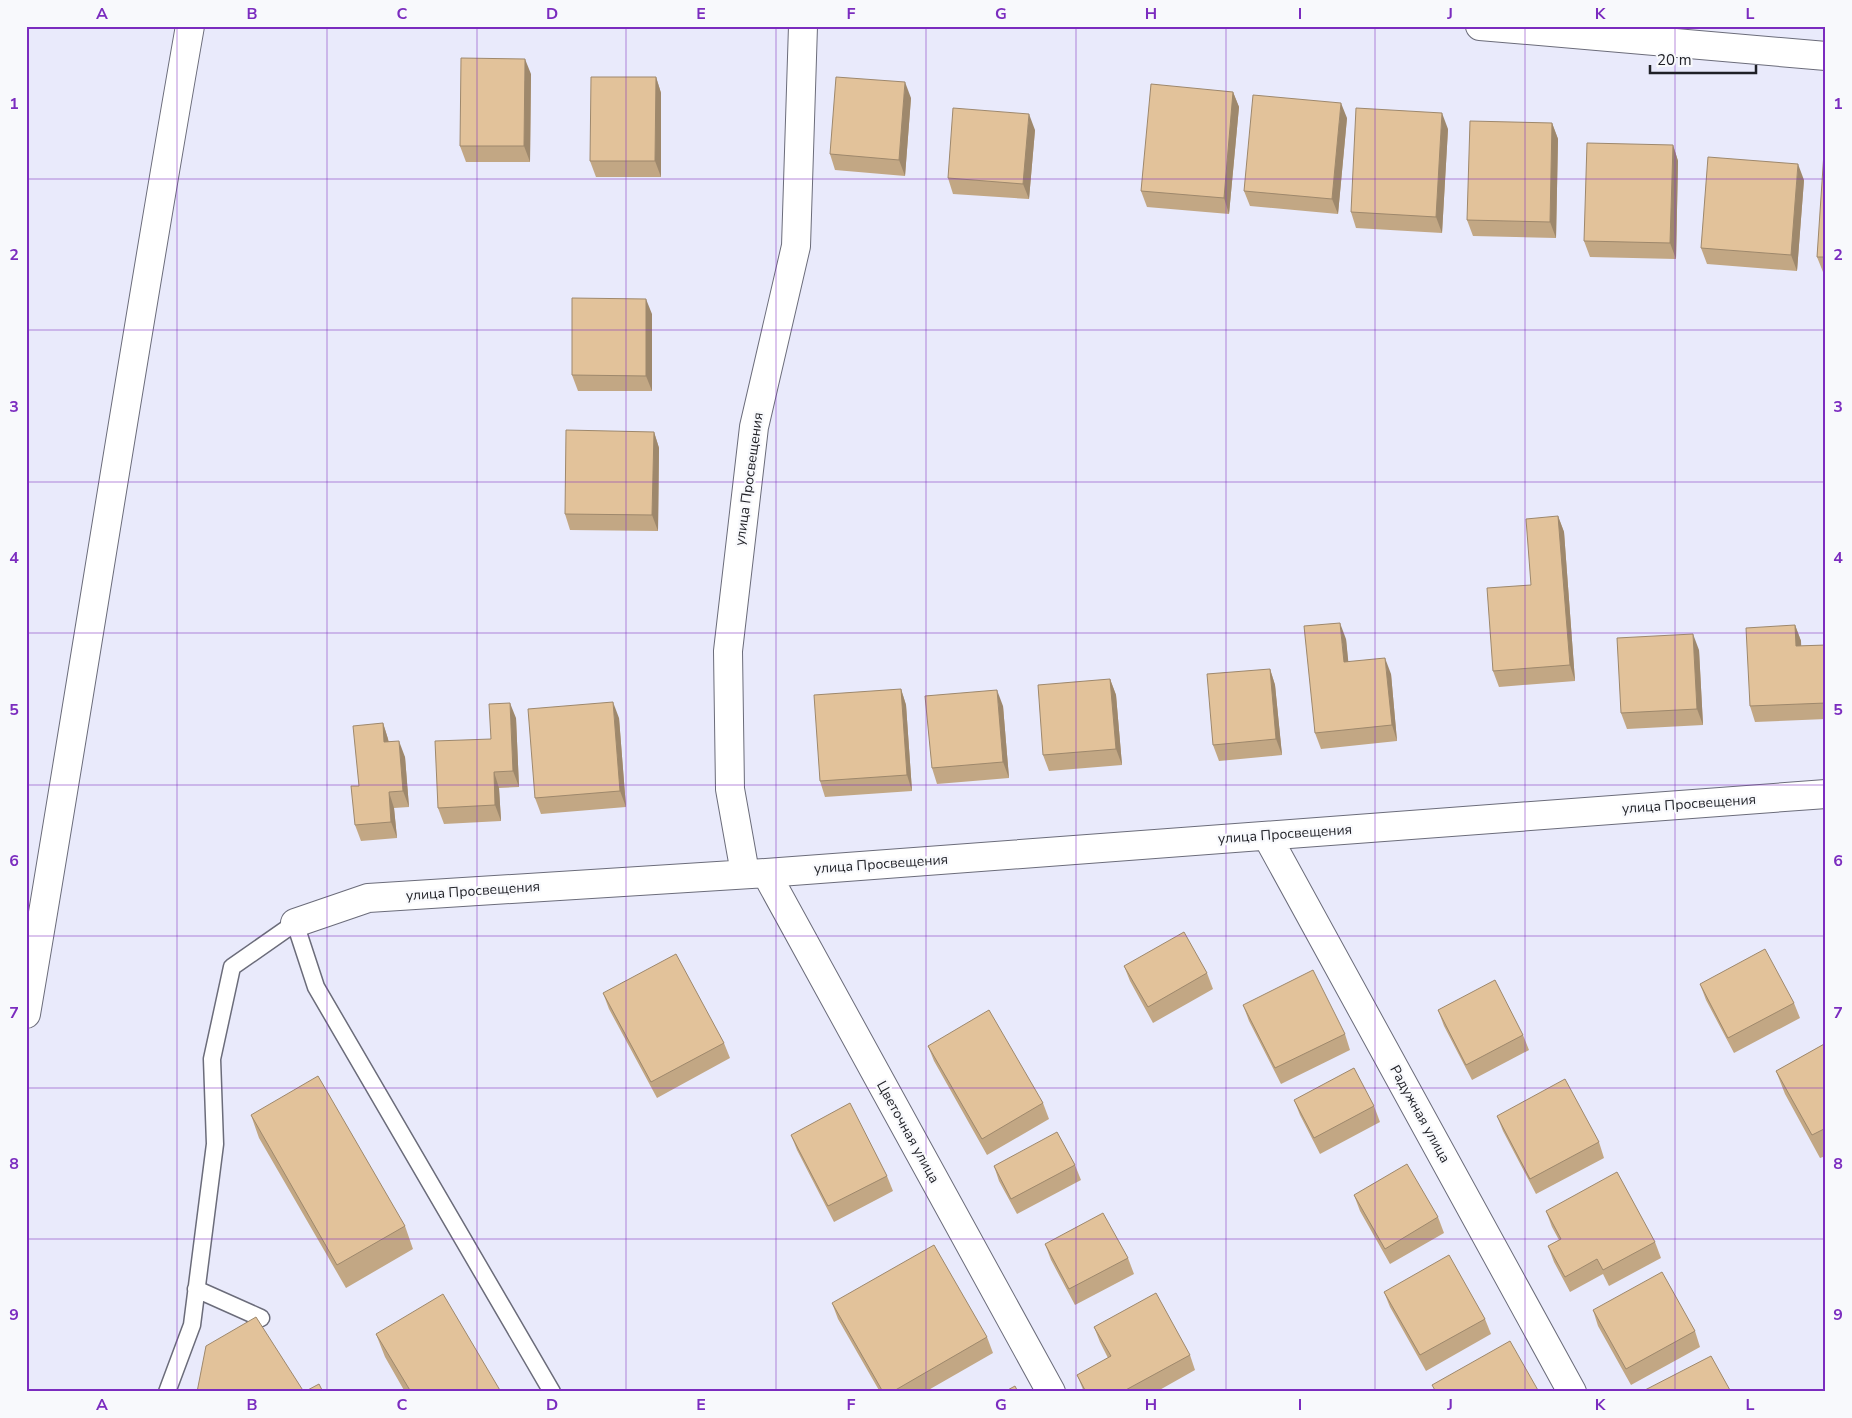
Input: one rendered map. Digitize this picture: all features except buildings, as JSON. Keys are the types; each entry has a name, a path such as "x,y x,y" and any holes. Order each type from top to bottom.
{"street":[{"path":"26,1014 56,841 150,252 190,26"},
{"name":"улица Просвещения","path":"755,873 730,789 728,651 754,427 796,246 803,26"},
{"path":"1480,26 1594,31 1826,56"},
{"name":"улица Просвещения","path":"295,923 368,898 755,873 1826,794"},
{"name":"Радужная улица","path":"1268,836 1572,1392"},
{"name":"Цветочная улица","path":"755,873 1051,1392"}],"lane":[{"path":"167,1392 192,1324 215,1144 212,1059 232,967 295,923 316,987 552,1392"},
{"path":"196,1289 260,1318"}]}
